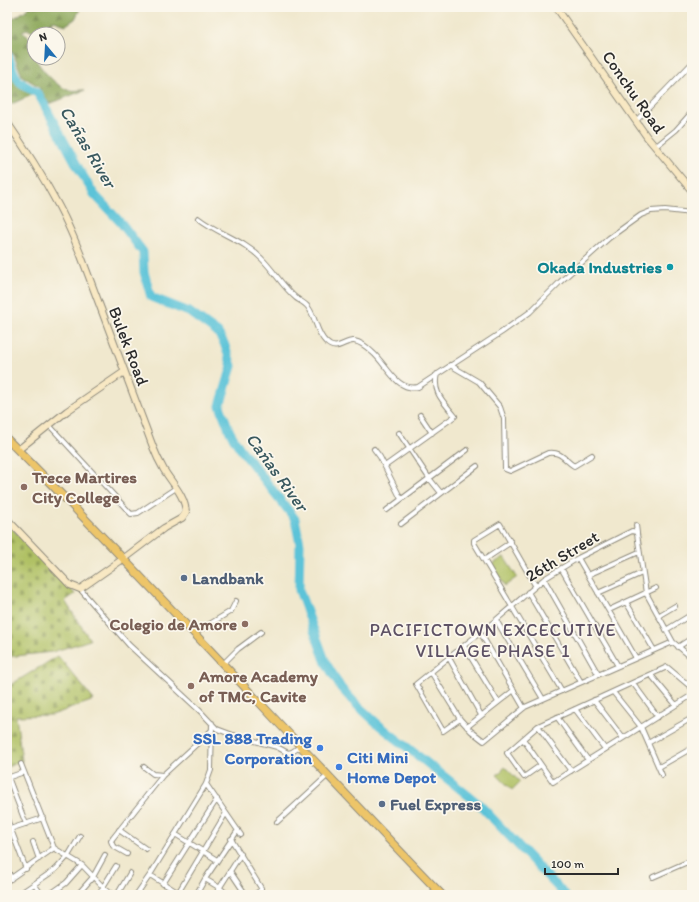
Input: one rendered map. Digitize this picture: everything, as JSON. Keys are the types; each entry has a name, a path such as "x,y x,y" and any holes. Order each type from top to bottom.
{"main road":[{"name":"Conchu Road","path":"556,7 636,121 692,191"},
{"name":"Bulek Road","path":"7,122 34,163 58,204 80,253 158,460 176,488 186,510 184,517 164,528 80,589"},
{"path":"18,450 48,425 124,372"},
{"path":"7,438 195,633 301,746 327,776 442,895"},
{"path":"7,519 59,575 70,585 80,589"}],"street":[{"path":"636,121 692,63"},
{"path":"655,146 676,130 692,112"},
{"path":"198,218 212,228 241,242 262,258 296,298 308,306 321,335 326,342 336,346 344,345 352,341 356,342 373,352 398,382 414,388 418,387 502,332 530,312 560,282 609,238 641,215 652,211 664,210 692,213"},
{"path":"450,365 479,382 500,407 504,419 505,469 510,471 548,453 554,452 560,454 574,466 592,455"},
{"path":"385,466 456,416 438,392 435,382 437,374"},
{"path":"420,415 432,433"},
{"path":"48,425 131,514 138,513 176,488"},
{"path":"399,433 429,478 441,493"},
{"path":"374,449 385,466 401,499"},
{"path":"387,510 467,450"},
{"path":"401,524 477,466"},
{"path":"535,585 501,524 498,524 474,540 474,543 562,691"},
{"path":"636,525 635,532 646,593 673,642 692,658"},
{"name":"26th Street","path":"460,719 443,731 416,684 496,620 535,585 578,558 635,532"},
{"path":"484,560 511,542"},
{"path":"588,575 639,552"},
{"path":"578,558 636,658"},
{"path":"561,568 618,666"},
{"path":"598,593 642,573"},
{"path":"544,579 598,674"},
{"path":"609,610 656,588"},
{"path":"80,589 129,645 217,729 275,747 288,753 294,752 301,746"},
{"path":"528,592 581,682"},
{"path":"195,633 231,611 236,601"},
{"path":"626,602 654,650"},
{"path":"658,616 675,606"},
{"path":"666,630 690,617"},
{"path":"496,620 543,699"},
{"path":"224,664 238,649 261,632"},
{"path":"480,632 524,708"},
{"path":"678,647 692,638"},
{"path":"432,672 460,719 484,741 524,708 673,642"},
{"path":"464,646 498,702"},
{"path":"448,658 481,715"},
{"path":"541,765 524,777 507,753 538,726 667,667 692,688"},
{"path":"651,675 676,705"},
{"path":"633,683 658,717"},
{"path":"467,727 514,690"},
{"path":"613,692 641,727 662,775"},
{"path":"523,739 553,782 692,696"},
{"path":"594,700 623,738"},
{"path":"575,709 605,749"},
{"path":"557,717 588,760"},
{"path":"648,743 692,718"},
{"path":"136,895 206,784 210,770 212,723"},
{"path":"538,726 571,771"},
{"path":"126,854 113,846 113,838 163,775 212,730"},
{"path":"659,767 692,748"},
{"path":"21,764 54,848 82,865 104,888 113,895"},
{"path":"144,767 153,774 163,775"},
{"path":"24,772 7,777 26,824"},
{"path":"277,822 327,776"},
{"path":"206,784 241,835"},
{"path":"163,884 217,799"},
{"path":"150,875 180,894 226,813"},
{"path":"9,830 42,818"},
{"path":"7,819 9,830 26,869"},
{"path":"119,830 146,849"},
{"path":"196,895 217,860 238,830"},
{"path":"175,834 217,860"},
{"path":"20,894 56,869 68,856 80,836"},
{"path":"231,839 261,888 261,890 254,895"},
{"path":"33,842 39,859"},
{"path":"7,867 9,880 54,848"},
{"path":"215,895 241,854"},
{"path":"77,895 93,877 105,855"},
{"path":"653,877 690,861 692,872"},
{"path":"49,895 66,882 82,865"},
{"path":"97,895 104,888 116,866"},
{"path":"230,871 246,895"},
{"path":"117,895 130,872"},
{"path":"205,879 228,895"},
{"path":"34,884 42,895"}],"green space":[{"path":"7,7 14,18 28,9 28,7 81,7 75,19 66,25 51,20 52,26 26,26 26,29 22,31 26,35 26,66 40,66 54,81 68,90 85,90 49,104 38,86 22,76 7,40"},
{"path":"7,60 16,81 34,94 7,106"},
{"path":"7,523 75,594 65,601 90,640 52,652 7,657"},
{"path":"504,557 517,577 505,586 491,565"},
{"path":"58,656 94,700 52,715 16,716 22,761 7,767 7,687"},
{"path":"505,767 520,782 512,790 497,775"}],"waterway":[{"name":"Cañas River","path":"7,53 18,80 39,95 94,194 122,224 143,252 144,272 151,297 189,312 218,333 224,343 232,366 220,406 230,432 239,447 295,519 300,544 299,590 326,663 341,688 379,725 479,804 565,895"}],"place":[{"name":"Okada Industries","path":"670,267"},
{"name":"Trece Martires City College","path":"24,487"},
{"name":"Landbank","path":"184,578"},
{"name":"Colegio de Amore","path":"245,624"},
{"name":"Amore Academy of TMC, Cavite","path":"191,686"},
{"name":"SSL 888 Trading Corporation","path":"320,748"},
{"name":"Citi Mini Home Depot","path":"339,767"},
{"name":"Fuel Express","path":"382,804"}],"district":[{"name":"PACIFICTOWN EXCECUTIVE VILLAGE PHASE 1","path":"493,640"}]}
